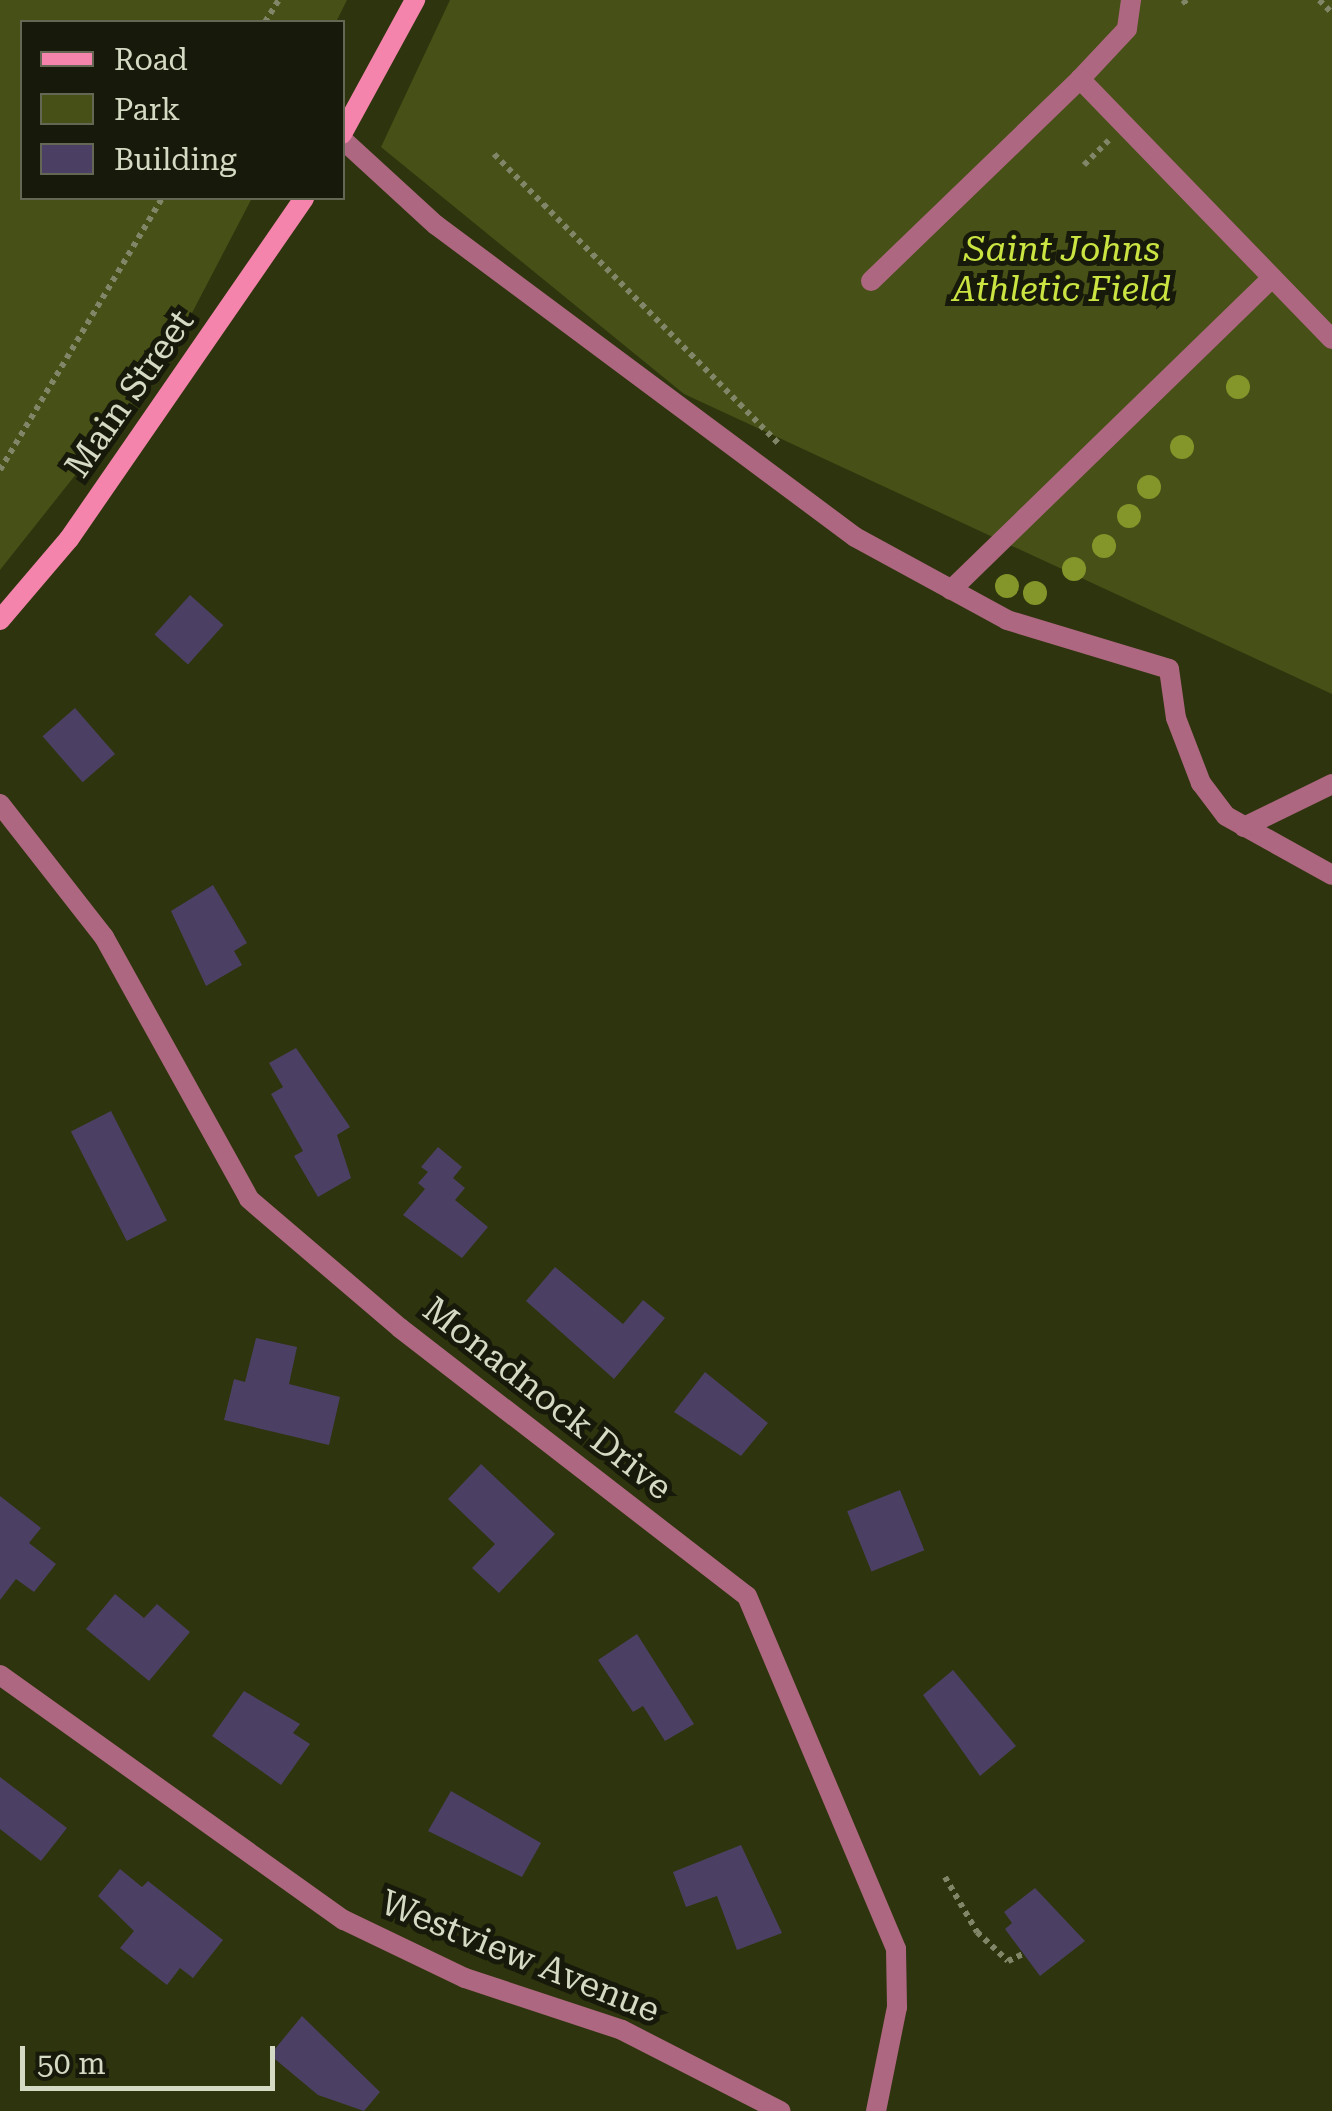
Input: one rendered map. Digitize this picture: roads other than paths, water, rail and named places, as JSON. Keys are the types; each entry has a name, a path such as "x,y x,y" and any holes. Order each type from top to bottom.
{"main road":[{"path":"345,130 416,0"},
{"name":"Main Street","path":"0,620 69,538 303,200"}],"street":[{"path":"872,281 1128,29 1131,0"},
{"path":"1080,79 1332,339"},
{"path":"345,139 436,225 855,538 1007,620 1169,669 1176,718 1201,783 1244,827 1332,875"},
{"path":"951,590 1272,278"},
{"path":"1244,827 1332,784"},
{"name":"Monadnock Drive","path":"0,804 104,936 249,1199 400,1328 746,1596 896,1949 897,2007 876,2111"},
{"name":"Westview Avenue","path":"0,1675 344,1920 466,1978 622,2030 780,2111"}],"park label":[{"name":"Saint Johns Athletic Field","path":"1062,270"}]}
